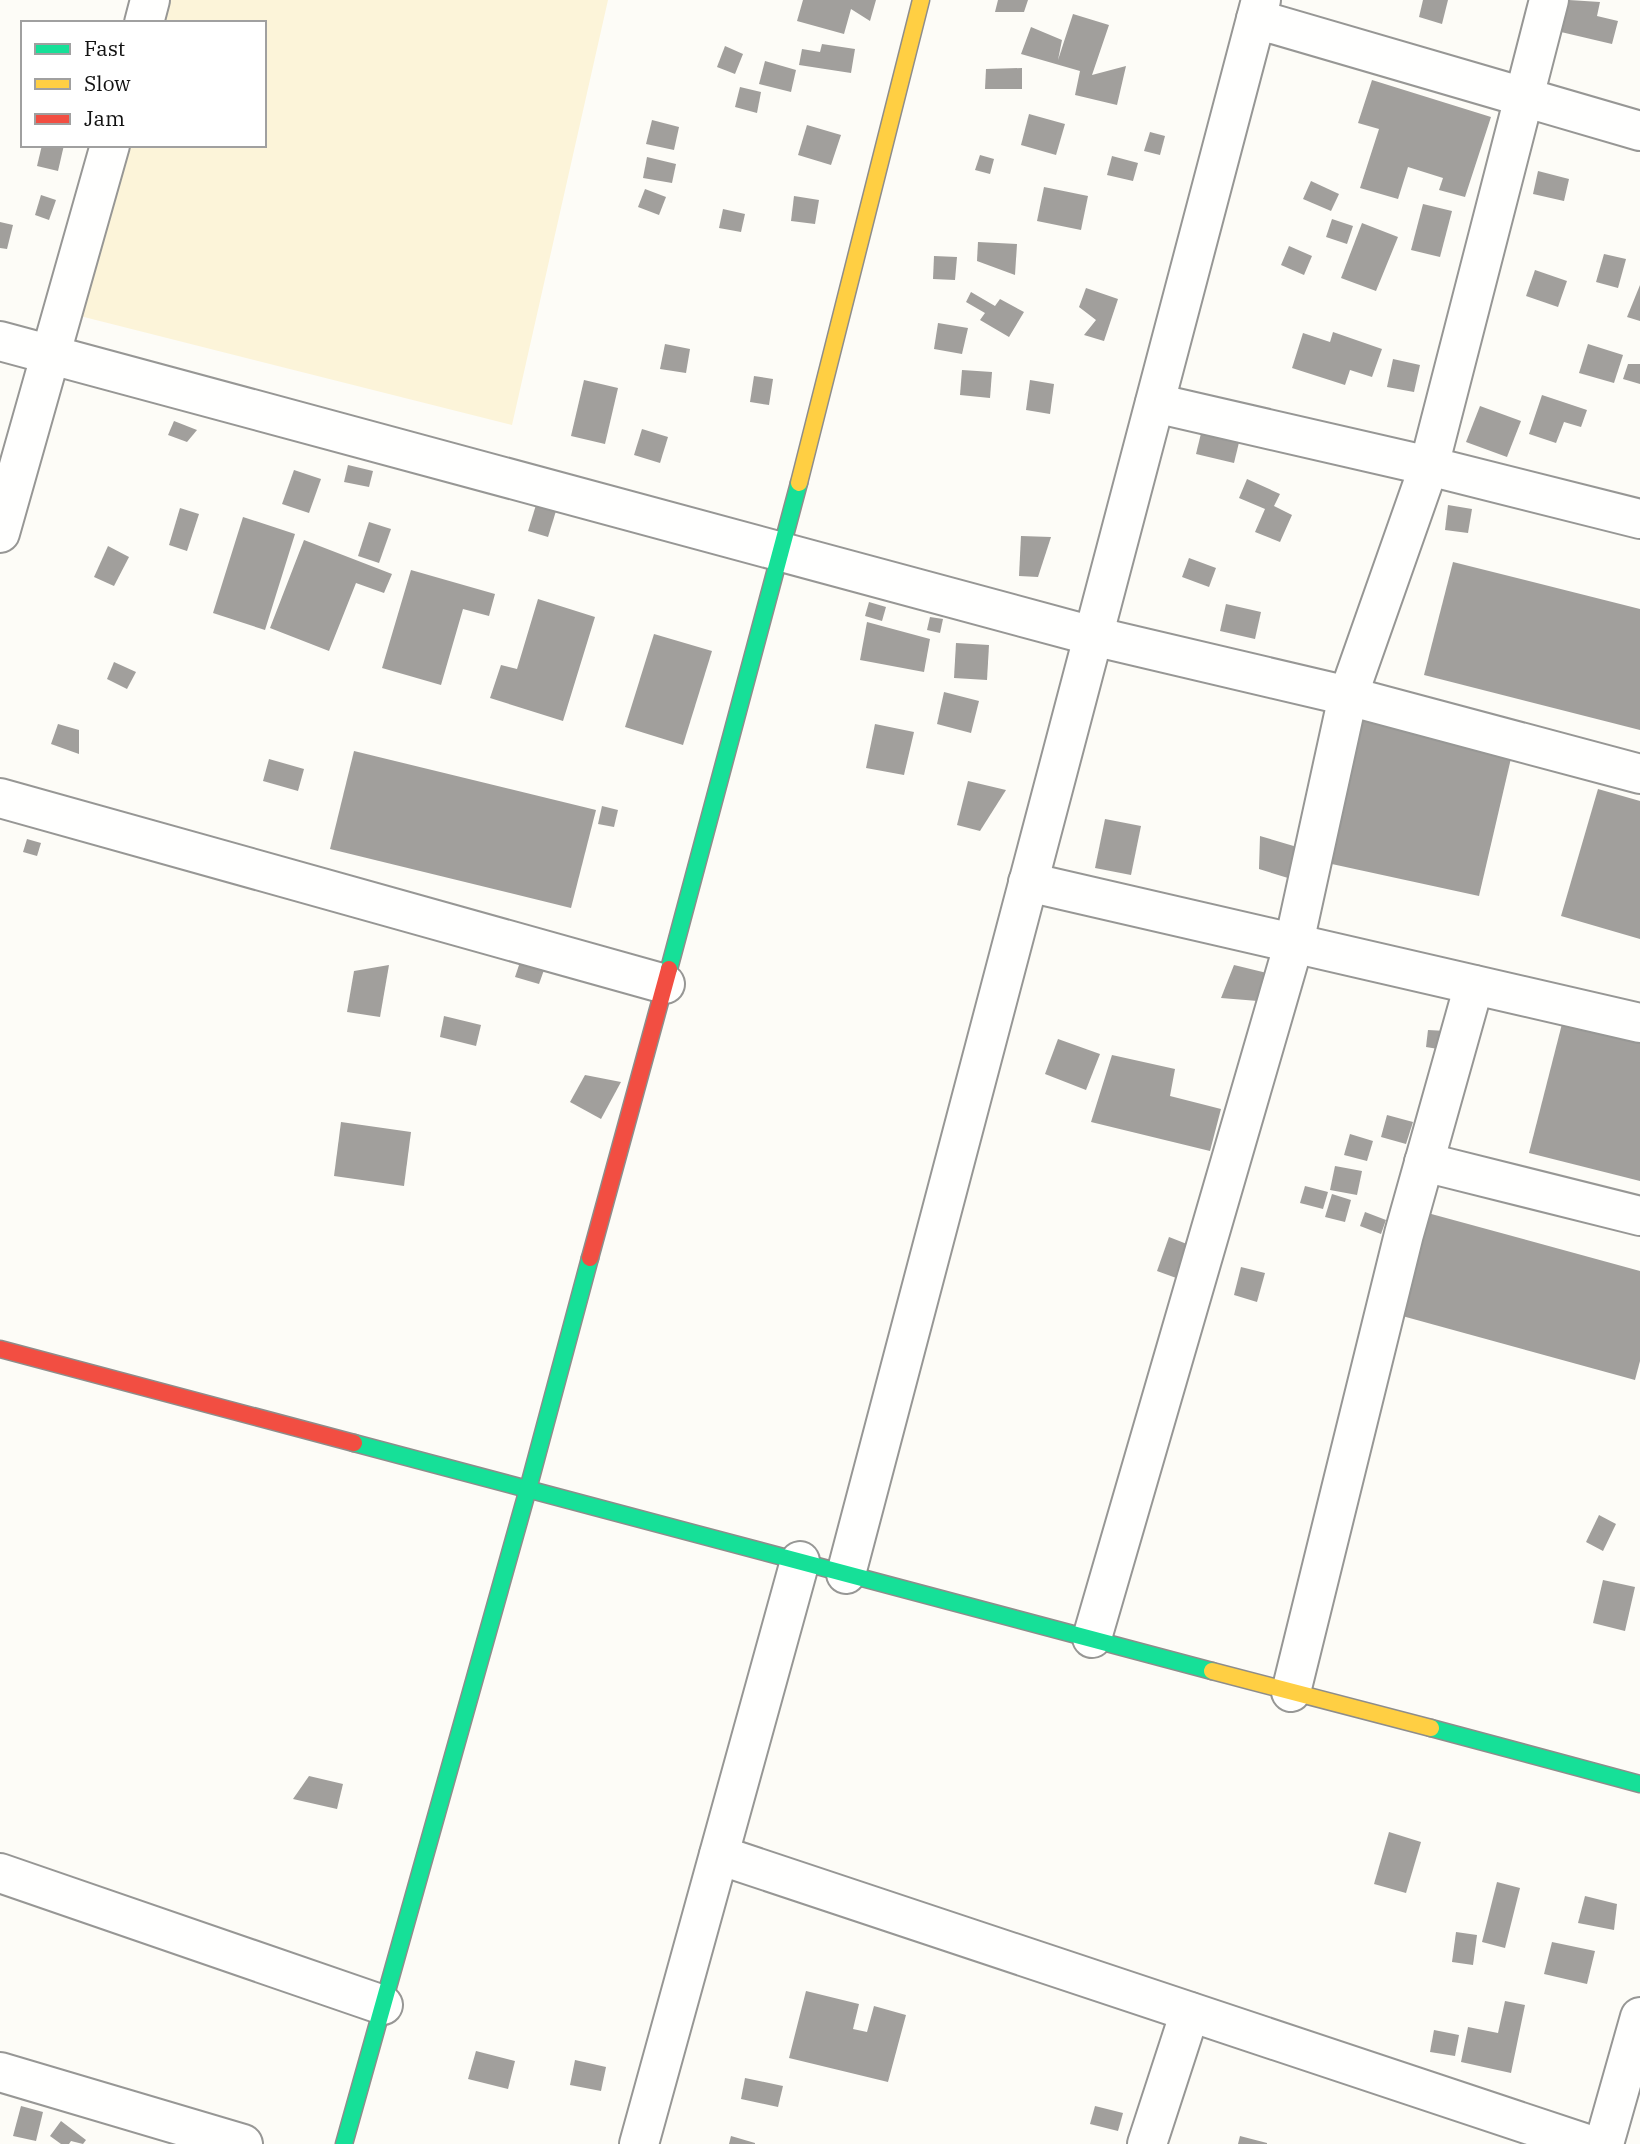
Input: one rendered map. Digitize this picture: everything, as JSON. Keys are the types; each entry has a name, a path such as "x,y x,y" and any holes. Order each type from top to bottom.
{"street":[{"path":"145,21 150,0"},
{"path":"344,2144 528,1489 781,552 921,0"},
{"path":"1092,1639 1294,943 1348,696 1429,467 1549,0"},
{"path":"846,1574 1258,10 1640,131"},
{"path":"0,533 109,147"},
{"path":"0,341 1093,636 1348,696 1640,774"},
{"path":"1155,403 1640,519"},
{"path":"0,798 664,984"},
{"path":"1028,882 1640,1023"},
{"path":"1291,1692 1404,1234 1474,985"},
{"path":"1424,1162 1640,1216"},
{"path":"0,1349 1640,1784"},
{"path":"639,2144 800,1561"},
{"path":"719,1855 1587,2144"},
{"path":"0,1873 383,2005"},
{"path":"1147,2144 1191,2012"},
{"path":"1604,2144 1640,2017"},
{"path":"0,2072 243,2144"}],"sand":[{"path":"166,0 608,0 512,425 80,316 126,147 266,147 266,21 161,21"}],"building":[{"path":"803,0 876,0 870,21 851,9 844,34 797,21"},
{"path":"998,0 1028,0 1024,12 995,12"},
{"path":"1423,0 1448,0 1442,24 1419,17"},
{"path":"1569,0 1600,2 1597,16 1618,21 1612,44 1561,32"},
{"path":"1073,14 1109,25 1092,75 1126,66 1117,105 1075,95 1080,71 1021,54 1031,27 1062,40 1058,60"},
{"path":"822,44 855,49 851,73 799,65 802,49 820,52"},
{"path":"725,46 743,54 735,74 717,67"},
{"path":"765,61 796,70 791,92 759,84"},
{"path":"1022,68 1022,89 985,89 986,69"},
{"path":"1372,80 1491,117 1465,197 1439,190 1443,178 1408,167 1398,199 1360,188 1379,129 1358,123"},
{"path":"740,87 761,92 757,113 735,107"},
{"path":"1029,114 1065,124 1056,155 1021,145"},
{"path":"652,120 679,127 674,150 646,144"},
{"path":"807,125 841,135 831,165 798,155"},
{"path":"1150,132 1165,136 1160,155 1144,151"},
{"path":"42,147 64,147 58,171 37,166"},
{"path":"980,155 994,159 990,174 975,170"},
{"path":"1112,156 1138,163 1133,181 1107,175"},
{"path":"647,157 676,164 672,183 643,178"},
{"path":"1538,171 1569,179 1564,201 1533,194"},
{"path":"1311,181 1339,194 1331,211 1303,199"},
{"path":"1044,187 1088,196 1081,230 1037,221"},
{"path":"645,189 666,197 659,215 638,207"},
{"path":"41,195 56,200 49,220 35,215"},
{"path":"794,196 819,200 815,224 791,221"},
{"path":"1423,204 1452,211 1440,257 1411,250"},
{"path":"723,209 745,214 741,232 719,228"},
{"path":"1332,219 1353,226 1347,244 1326,237"},
{"path":"0,222 13,225 7,249 0,248"},
{"path":"1362,223 1398,237 1376,291 1341,278"},
{"path":"978,242 1017,244 1015,275 977,261"},
{"path":"1289,246 1312,256 1304,275 1281,265"},
{"path":"1604,254 1626,259 1618,288 1596,282"},
{"path":"934,256 957,257 955,280 933,279"},
{"path":"1535,270 1567,281 1558,307 1526,296"},
{"path":"1640,285 1640,321 1627,317"},
{"path":"1086,288 1118,299 1104,341 1084,335 1096,320 1079,307"},
{"path":"971,292 995,306 1000,299 1024,312 1009,337 980,320 985,313 966,302"},
{"path":"938,323 968,328 962,354 934,349"},
{"path":"1333,332 1382,349 1372,377 1350,370 1345,385 1292,368 1303,333 1330,342"},
{"path":"665,344 690,349 686,373 660,369"},
{"path":"1588,344 1623,355 1614,383 1579,373"},
{"path":"1393,359 1420,365 1414,392 1387,387"},
{"path":"1628,364 1640,364 1640,384 1623,379"},
{"path":"962,370 992,372 990,398 960,395"},
{"path":"754,376 773,379 769,405 750,402"},
{"path":"584,380 618,388 605,444 571,436"},
{"path":"1030,380 1054,384 1050,414 1026,410"},
{"path":"1542,395 1587,410 1581,427 1564,422 1556,443 1529,434"},
{"path":"1480,406 1521,421 1507,457 1466,442"},
{"path":"1205,417 1243,426 1234,463 1196,454"},
{"path":"174,421 197,430 187,442 168,435"},
{"path":"642,429 668,437 660,463 634,455"},
{"path":"348,465 373,471 369,487 344,482"},
{"path":"294,470 321,479 309,513 282,504"},
{"path":"1247,479 1280,494 1274,506 1292,515 1280,542 1255,532 1265,509 1239,498"},
{"path":"536,505 556,511 548,537 528,531"},
{"path":"1448,505 1472,509 1468,533 1445,530"},
{"path":"180,508 199,514 187,551 169,545"},
{"path":"243,517 295,534 265,630 213,613"},
{"path":"369,522 391,529 379,563 358,556"},
{"path":"1021,536 1051,537 1038,577 1019,576"},
{"path":"304,540 392,574 384,593 356,583 329,651 270,628"},
{"path":"108,546 129,557 114,586 94,577"},
{"path":"1189,558 1216,568 1209,587 1182,577"},
{"path":"1453,562 1640,609 1640,730 1424,675"},
{"path":"411,570 495,594 489,616 463,609 441,685 382,668"},
{"path":"538,599 595,617 563,721 490,698 501,665 517,669"},
{"path":"869,602 886,607 882,621 865,616"},
{"path":"1226,604 1261,612 1255,639 1220,631"},
{"path":"930,617 943,619 940,633 927,630"},
{"path":"867,622 930,639 924,672 860,660"},
{"path":"654,634 712,651 683,745 625,727"},
{"path":"956,643 989,645 987,680 954,678"},
{"path":"114,662 136,672 127,689 107,679"},
{"path":"944,692 979,701 971,733 937,724"},
{"path":"1351,718 1512,754 1479,896 1318,861"},
{"path":"58,724 79,730 79,754 51,744"},
{"path":"875,724 914,732 904,775 866,768"},
{"path":"354,751 596,810 571,908 330,849"},
{"path":"269,759 304,769 298,791 263,781"},
{"path":"968,781 1006,790 980,831 957,825"},
{"path":"1598,789 1640,801 1640,939 1561,916"},
{"path":"602,806 618,810 614,827 598,824"},
{"path":"1105,819 1141,826 1131,875 1095,868"},
{"path":"1260,836 1297,847 1288,878 1259,869"},
{"path":"27,839 41,843 37,856 23,852"},
{"path":"520,962 544,970 539,984 515,977"},
{"path":"389,965 380,1017 347,1012 354,971"},
{"path":"1234,965 1271,974 1258,1001 1221,998"},
{"path":"444,1016 481,1025 476,1046 440,1037"},
{"path":"1564,1016 1640,1035 1640,1181 1529,1153"},
{"path":"1428,1030 1446,1031 1444,1050 1426,1047"},
{"path":"1058,1039 1100,1054 1086,1090 1045,1074"},
{"path":"1112,1055 1175,1069 1170,1096 1221,1109 1210,1151 1091,1122"},
{"path":"585,1075 621,1082 601,1119 570,1102"},
{"path":"1387,1115 1413,1122 1406,1144 1381,1137"},
{"path":"341,1122 411,1132 404,1186 334,1176"},
{"path":"1350,1134 1373,1141 1367,1161 1344,1155"},
{"path":"1335,1166 1362,1171 1357,1195 1330,1190"},
{"path":"1305,1186 1328,1192 1323,1209 1300,1203"},
{"path":"1332,1194 1351,1200 1345,1222 1325,1217"},
{"path":"1365,1212 1386,1220 1381,1234 1360,1226"},
{"path":"1424,1212 1640,1271 1640,1361 1635,1380 1395,1314"},
{"path":"1169,1237 1192,1246 1179,1279 1157,1271"},
{"path":"1241,1267 1265,1273 1257,1302 1234,1295"},
{"path":"1599,1515 1616,1524 1603,1551 1586,1542"},
{"path":"1603,1580 1635,1587 1625,1631 1593,1623"},
{"path":"309,1776 343,1784 337,1809 293,1799"},
{"path":"1389,1832 1421,1842 1406,1893 1374,1884"},
{"path":"1497,1882 1520,1888 1505,1948 1482,1942"},
{"path":"1585,1896 1617,1904 1614,1930 1578,1923"},
{"path":"1456,1932 1477,1935 1473,1965 1452,1962"},
{"path":"1552,1942 1595,1951 1587,1984 1544,1974"},
{"path":"806,1991 859,2004 853,2029 867,2032 874,2006 906,2015 888,2082 789,2058"},
{"path":"1505,2001 1525,2005 1511,2073 1461,2062 1468,2027 1498,2033"},
{"path":"1434,2030 1459,2035 1455,2056 1430,2052"},
{"path":"476,2051 515,2061 508,2089 468,2079"},
{"path":"575,2060 606,2067 601,2091 570,2085"},
{"path":"745,2078 783,2086 778,2107 741,2099"},
{"path":"21,2106 43,2112 36,2141 13,2136"},
{"path":"1095,2106 1123,2113 1118,2131 1090,2124"},
{"path":"61,2121 86,2140 83,2144 71,2141 69,2144 61,2144 50,2136"},
{"path":"731,2136 755,2143 755,2144 729,2144"},
{"path":"1240,2136 1267,2143 1267,2144 1238,2144"}],"traffic: fast":[{"path":"669,969 799,483"},
{"path":"344,2144 590,1258"},
{"path":"354,1443 1212,1671"},
{"path":"1431,1728 1640,1784"}],"traffic: slow":[{"path":"799,483 921,0"},
{"path":"1212,1671 1431,1728"}],"traffic: jam":[{"path":"590,1258 669,969"},
{"path":"0,1349 354,1443"}]}
